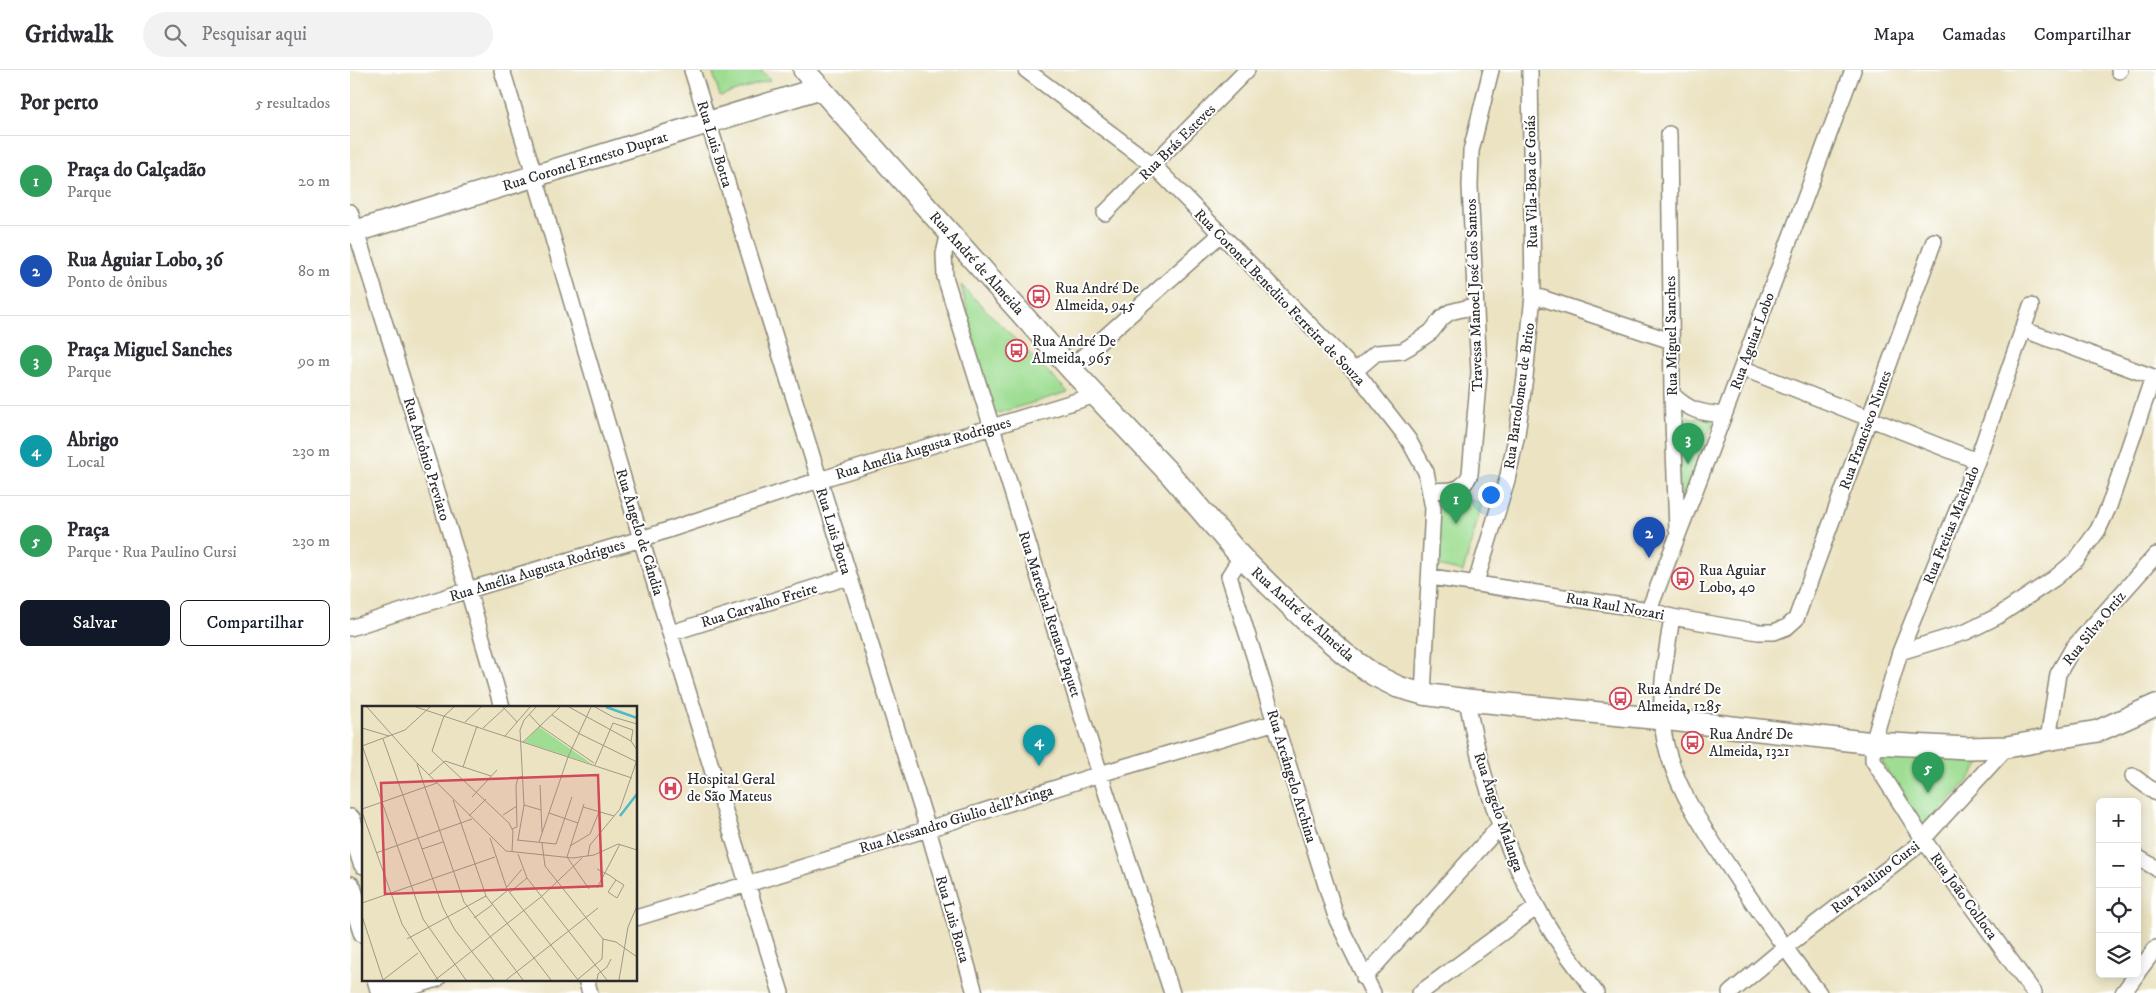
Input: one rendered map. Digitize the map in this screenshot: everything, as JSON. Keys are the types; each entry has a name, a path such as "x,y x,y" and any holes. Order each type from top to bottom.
{"main road":[{"name":"Rua André de Almeida","path":"804,70 1070,368 1170,474 1241,557 1304,619 1344,654 1374,675 1398,687 1422,694 1467,700 1922,747 2006,747 2072,736 2098,731 2156,705"},
{"name":"Rua Coronel Ernesto Duprat","path":"352,225 535,176 820,88"},
{"path":"350,820 362,857"},
{"path":"350,887 362,926"},
{"path":"378,980 382,993"}],"street":[{"name":"Rua Ângelo de Cândia","path":"502,70 535,176 641,539 781,993"},
{"name":"Rua Luis Botta","path":"692,70 848,577 928,829 975,993"},
{"name":"Rua Coronel Benedito Ferreira de Souza","path":"1026,70 1154,166 1355,371 1408,439 1426,472 1433,508 1431,577 1422,694"},
{"name":"Rua Brás Esteves","path":"1105,213 1154,166 1247,70"},
{"name":"Travessa Manoel José dos Santos","path":"1430,490 1447,491 1462,488 1470,474 1479,373 1474,306 1470,186 1471,151 1491,70"},
{"name":"Rua Vila-Boa de Goiás","path":"1530,70 1533,294"},
{"name":"Rua Aguiar Lobo","path":"1649,610 1853,70"},
{"name":"Rua Miguel Sanches","path":"1669,134 1672,394 1677,538"},
{"name":"Rua Antônio Previato","path":"352,225 468,590 502,706"},
{"name":"Rua Marechal Renato Paquet","path":"949,232 944,254 945,277 1100,774 1172,993"},
{"path":"1070,368 1221,234"},
{"name":"Rua Francisco Nunes","path":"1796,619 1934,241"},
{"path":"1533,294 1671,341"},
{"name":"Rua Bartolomeu de Brito","path":"1476,582 1507,480 1517,434 1533,294"},
{"path":"1355,371 1376,353 1402,351 1409,347 1431,332 1442,318 1450,312 1474,306"},
{"name":"Rua Freitas Machado","path":"1873,743 1900,652 1977,461 2030,306"},
{"path":"1900,652 1966,632 1990,620 2055,578 2076,560 2098,530 2109,506 2154,378 2022,329"},
{"path":"1742,368 1846,408 1869,420 1977,461"},
{"path":"1672,394 1692,410 1724,415"},
{"name":"Rua Amélia Augusta Rodrigues","path":"350,628 468,590 641,539 819,480 1096,395"},
{"name":"Rua Silva Ortiz","path":"2048,740 2058,674 2074,648 2156,555"},
{"name":"Rua Arcângelo Archina","path":"1241,557 1229,576 1337,920 1373,993"},
{"name":"Rua Carvalho Freire","path":"671,633 848,577"},
{"name":"Rua Raul Nozari","path":"1431,577 1476,582 1649,610 1672,617 1758,632 1774,632 1787,628 1796,619"},
{"path":"1672,617 1665,660 1662,719 1669,752 1691,806 1713,843 1784,948 1819,993"},
{"name":"Rua Ângelo Malanga","path":"1467,700 1476,748 1500,826 1515,864 1536,907 1596,993"},
{"name":"Rua Alessandro Giulio dell'Aringa","path":"638,917 748,882 928,829 1100,774 1276,722"},
{"name":"Rua João Colloca","path":"1873,743 1874,760 1923,839 2034,993"},
{"name":"Rua Paulino Cursi","path":"1730,993 1784,948 1916,847 2006,747"},
{"path":"2133,776 2156,793"},
{"path":"1364,978 1500,826"},
{"path":"2141,859 2156,868"},
{"path":"1420,993 1536,907"},
{"path":"2141,969 2156,948"},
{"path":"2123,993 2134,978"},
{"path":"399,989 434,980"},
{"path":"586,980 590,993"}],"green space":[{"path":"712,70 761,70 770,80 720,96"},
{"path":"961,285 1068,392 995,414 980,365"},
{"path":"1676,409 1692,419 1715,417 1680,510"},
{"path":"1461,496 1482,504 1463,572 1433,565 1436,507"},
{"path":"1878,753 1987,754 1968,781 1923,828 1892,781"}],"place":[{"name":"Rua André De Almeida, 945","path":"1039,297"},
{"name":"Rua André De Almeida, 965","path":"1016,350"},
{"name":"Praça Miguel Sanches","path":"1688,464"},
{"name":"Praça do Calçadão","path":"1456,524"},
{"name":"Rua Aguiar Lobo, 36","path":"1649,558"},
{"name":"Rua Aguiar Lobo, 40","path":"1683,579"},
{"name":"Rua André De Almeida, 1285","path":"1621,698"},
{"name":"Rua André De Almeida, 1321","path":"1693,743"},
{"name":"Abrigo","path":"1039,766"},
{"name":"Hospital Geral de São Mateus","path":"671,788"},
{"name":"Praça","path":"1928,793"}]}
